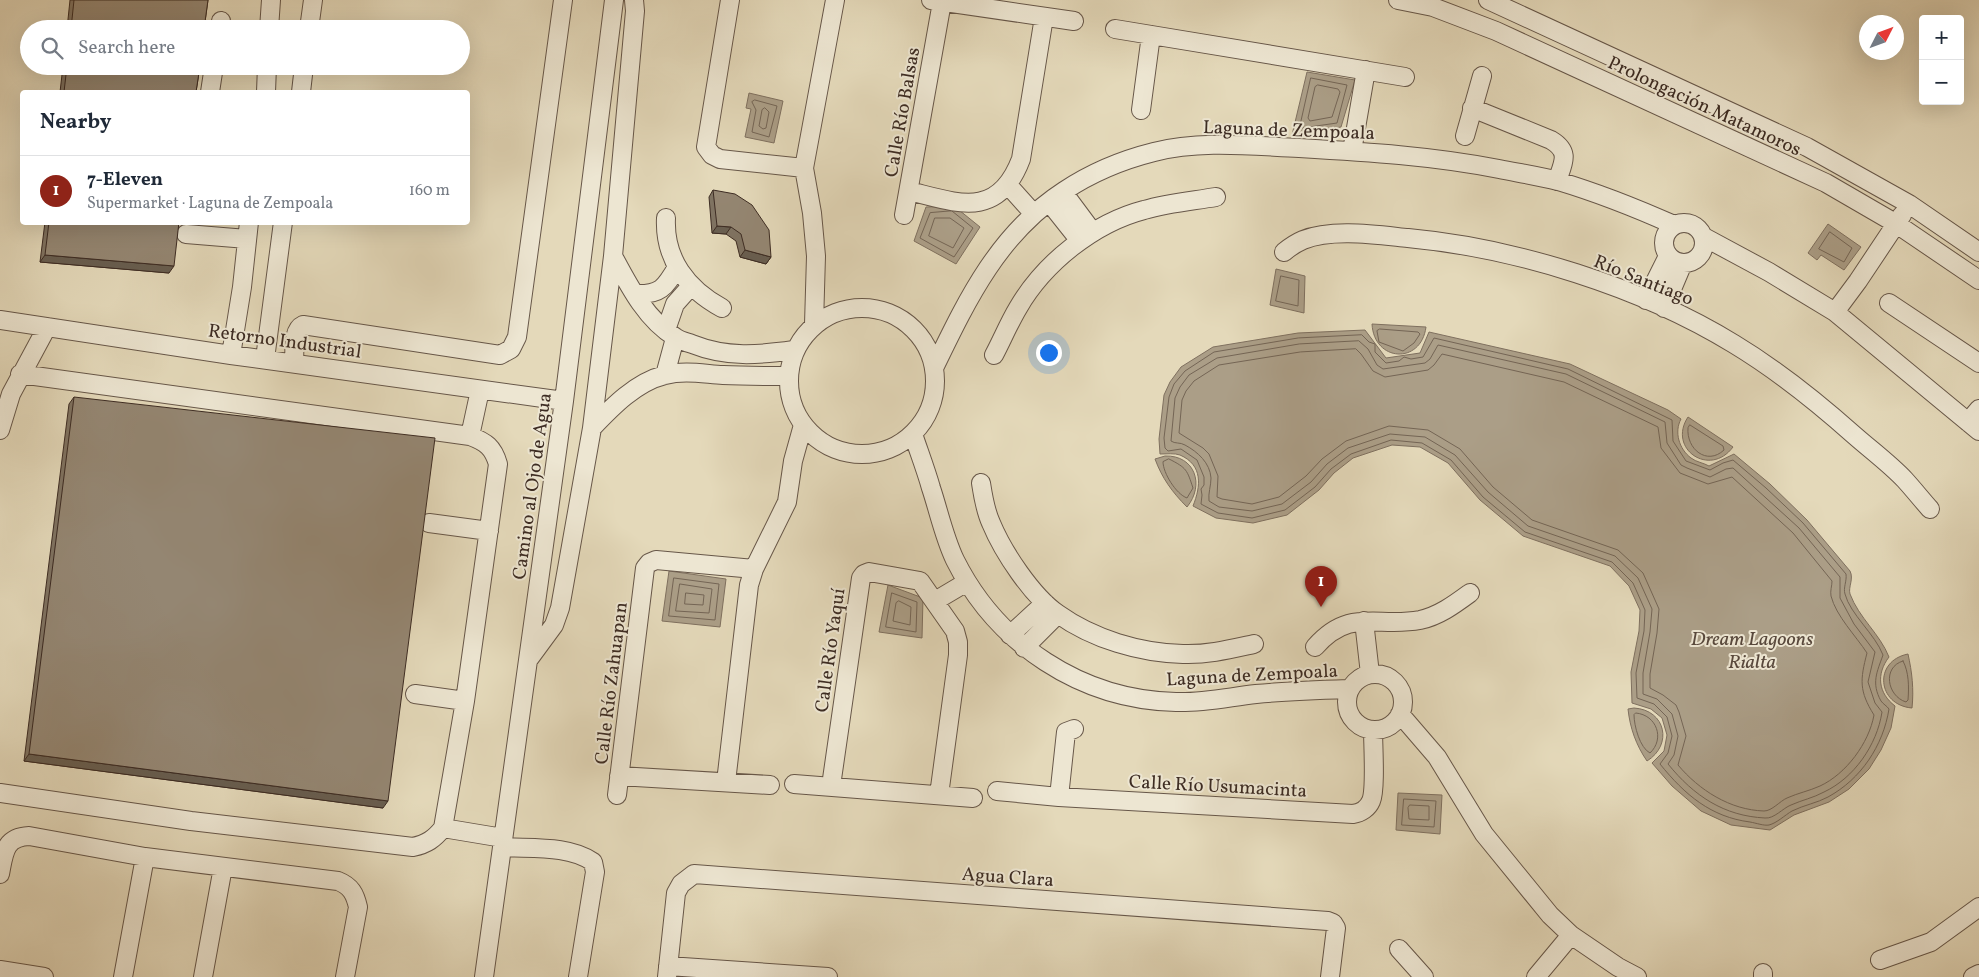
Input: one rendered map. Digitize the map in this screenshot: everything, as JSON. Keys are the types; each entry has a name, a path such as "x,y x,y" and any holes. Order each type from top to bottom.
{"street":[{"path":"270,20 271,0"},
{"path":"310,20 313,0"},
{"path":"294,363 296,332 303,325 500,355 511,349 517,337 563,0"},
{"name":"Camino al Ojo de Agua","path":"484,977 564,401 614,0"},
{"path":"529,659 554,625 560,608 592,428 613,256 635,11 634,0"},
{"path":"730,0 706,147 712,155 720,159 804,168"},
{"path":"814,324 816,256 812,213 804,168 835,0"},
{"name":"Prolongación Matamoros","path":"1398,0 1433,7 1496,31 1826,184 1895,223 1979,280"},
{"path":"1488,0 1806,147 1909,204 1979,252"},
{"path":"936,1 1074,21"},
{"name":"Calle Río Balsas","path":"936,1 909,191 955,203 984,202 998,194 1015,175 1021,160 1044,17"},
{"path":"1115,29 1405,77"},
{"path":"1141,110 1151,35"},
{"path":"1352,151 1366,70"},
{"path":"210,90 213,75"},
{"path":"266,90 267,75"},
{"path":"300,90 303,75"},
{"path":"1465,136 1482,76"},
{"path":"1472,108 1551,140 1560,146 1563,151 1564,161 1557,181"},
{"name":"Laguna de Zempoala","path":"934,368 964,307 992,261 1034,214 1091,174 1155,151 1199,146 1250,145 1441,159 1557,181 1622,202 1674,226"},
{"path":"1008,185 1034,214"},
{"path":"904,215 909,191"},
{"path":"1056,197 1086,236"},
{"path":"994,355 1018,307 1032,288 1055,262 1086,236 1144,210 1216,197"},
{"path":"1835,312 1909,204"},
{"path":"666,218 667,244 677,267 692,286 706,299 722,308"},
{"path":"1704,237 1704,250 1700,256 1690,263 1676,260 1664,243 1669,230 1674,226 1688,223 1695,226 1704,237 1835,312 1975,421"},
{"path":"265,359 283,225"},
{"path":"186,234 248,231 242,287 231,355"},
{"name":"Río Santiago","path":"1284,252 1295,244 1311,237 1342,234 1383,235 1433,240 1498,252 1542,264 1590,279 1646,300 1733,344 1814,401 1905,480 1930,509"},
{"path":"613,256 635,294 653,318 670,334 705,349 731,354 761,355 794,350"},
{"path":"1646,300 1676,260"},
{"path":"1664,308 1676,260"},
{"path":"635,294 650,294 659,291 669,281 677,267"},
{"path":"665,375 675,304 692,286"},
{"path":"1889,303 1979,363"},
{"path":"854,307 876,308 897,316 914,329 927,347 934,368 935,392 927,415 913,434 892,448 868,454 844,452 821,442 803,425 791,402 788,376 794,350 802,336 814,324 832,313 854,307"},
{"name":"Retorno Industrial","path":"0,320 231,355 564,401"},
{"path":"0,430 4,412 20,374 47,327"},
{"path":"592,428 624,398 640,387 665,375 689,373 788,376"},
{"path":"0,793 191,821 413,847 425,844 443,828 465,701 498,464 495,453 490,446 470,436 20,374"},
{"path":"470,436 480,390"},
{"path":"726,782 749,585 754,569 787,502 793,461 803,425"},
{"name":"Laguna de Zempoala","path":"913,434 929,479 944,531 954,558 967,582 980,602 1010,635 1024,648 1056,669 1074,678 1108,690 1143,699 1175,702 1208,702 1263,694 1350,689"},
{"path":"981,483 990,522 1004,549 1051,608 1085,630 1112,641 1164,653 1209,653 1254,644"},
{"path":"429,524 489,530"},
{"name":"Calle Río Zahuapan","path":"754,569 656,560 647,564 620,776 770,785"},
{"name":"Calle Río Yaquí","path":"831,786 862,575 869,572 920,581 955,631 958,642 939,795"},
{"path":"935,601 967,582"},
{"path":"1316,647 1322,639 1339,627 1347,624 1364,621 1406,622 1429,618 1451,607 1470,592"},
{"path":"1010,635 1051,608"},
{"path":"1024,648 1051,608"},
{"path":"1364,621 1370,674"},
{"path":"1370,674 1387,677 1394,682 1402,697 1403,705 1400,714 1389,726 1373,730 1358,724 1349,712 1348,697 1350,689 1355,682 1370,674"},
{"path":"415,694 465,701"},
{"path":"1400,714 1437,757 1484,834 1550,915 1570,936 1638,977"},
{"path":"996,791 1059,797 1066,732 1074,730"},
{"name":"Calle Río Usumacinta","path":"1059,797 1357,814 1368,806 1373,793 1373,730"},
{"path":"617,796 620,776"},
{"path":"794,784 974,798"},
{"path":"443,828 502,842 584,856 594,862 595,872 578,977"},
{"path":"0,874 6,848 21,836 29,836 145,857 338,881 350,889 355,896 358,907 345,977"},
{"path":"123,977 145,857"},
{"path":"203,977 222,866"},
{"name":"Agua Clara","path":"668,972 676,893 681,884 694,874 1318,920 1333,923 1336,928 1330,977"},
{"path":"1880,960 1932,942 1979,907"},
{"path":"1536,977 1570,936"},
{"path":"1399,949 1424,977"},
{"path":"0,970 44,977"},
{"path":"668,972 828,977"},
{"path":"1973,977 1979,974"}],"water":[{"path":"1307,72 1355,80 1341,127 1292,135"},
{"path":"749,93 783,101 774,143 745,137 751,109 746,108"},
{"path":"954,206 980,227 956,264 914,241 926,207"},
{"path":"1828,224 1861,247 1844,270 1821,255 1817,260 1808,253"},
{"path":"1276,269 1305,276 1304,313 1270,305"},
{"path":"1372,324 1426,327 1422,339 1416,348 1407,353 1398,354 1389,352 1381,346 1375,337"},
{"name":"Dream Lagoons Rialta","path":"1365,330 1386,358 1420,353 1429,332 1570,364 1668,410 1681,419 1678,429 1679,440 1683,450 1693,459 1709,466 1734,454 1770,484 1807,520 1850,571 1850,594 1854,603 1889,657 1882,670 1881,683 1885,695 1895,706 1891,728 1881,750 1869,769 1849,789 1829,802 1794,815 1770,830 1731,825 1701,811 1672,786 1652,763 1664,751 1667,735 1662,718 1651,709 1632,703 1631,672 1639,631 1640,610 1629,586 1610,566 1523,536 1480,500 1448,463 1420,447 1392,445 1353,458 1334,473 1319,490 1287,515 1253,523 1216,518 1193,506 1198,491 1198,477 1193,464 1180,455 1160,454 1159,439 1164,395 1170,382 1181,367 1213,347 1298,333"},
{"path":"1688,417 1733,447 1724,456 1713,460 1703,460 1694,456 1687,449 1683,440 1683,429"},
{"path":"1165,456 1184,460 1194,473 1196,481 1195,490 1187,507 1168,484 1155,459"},
{"path":"669,571 726,579 720,627 662,621"},
{"path":"888,585 923,598 922,638 879,632"},
{"path":"1908,654 1913,694 1912,708 1900,705 1892,699 1886,691 1884,682 1885,673 1889,665 1897,658"},
{"path":"1628,709 1645,710 1653,715 1659,721 1662,729 1663,738 1660,746 1647,761 1637,743 1630,723"},
{"path":"1398,793 1442,795 1440,834 1396,830"}],"building":[{"path":"74,0 208,0 205,20 72,20"},
{"path":"66,75 199,75 196,90 64,90"},
{"path":"713,190 735,194 752,205 769,230 771,257 745,250 741,234 731,227 717,226"},
{"path":"49,225 179,225 174,266 45,255"},
{"path":"74,397 435,438 388,801 29,754"}],"place":[{"name":"7-Eleven","path":"1321,607"}]}
